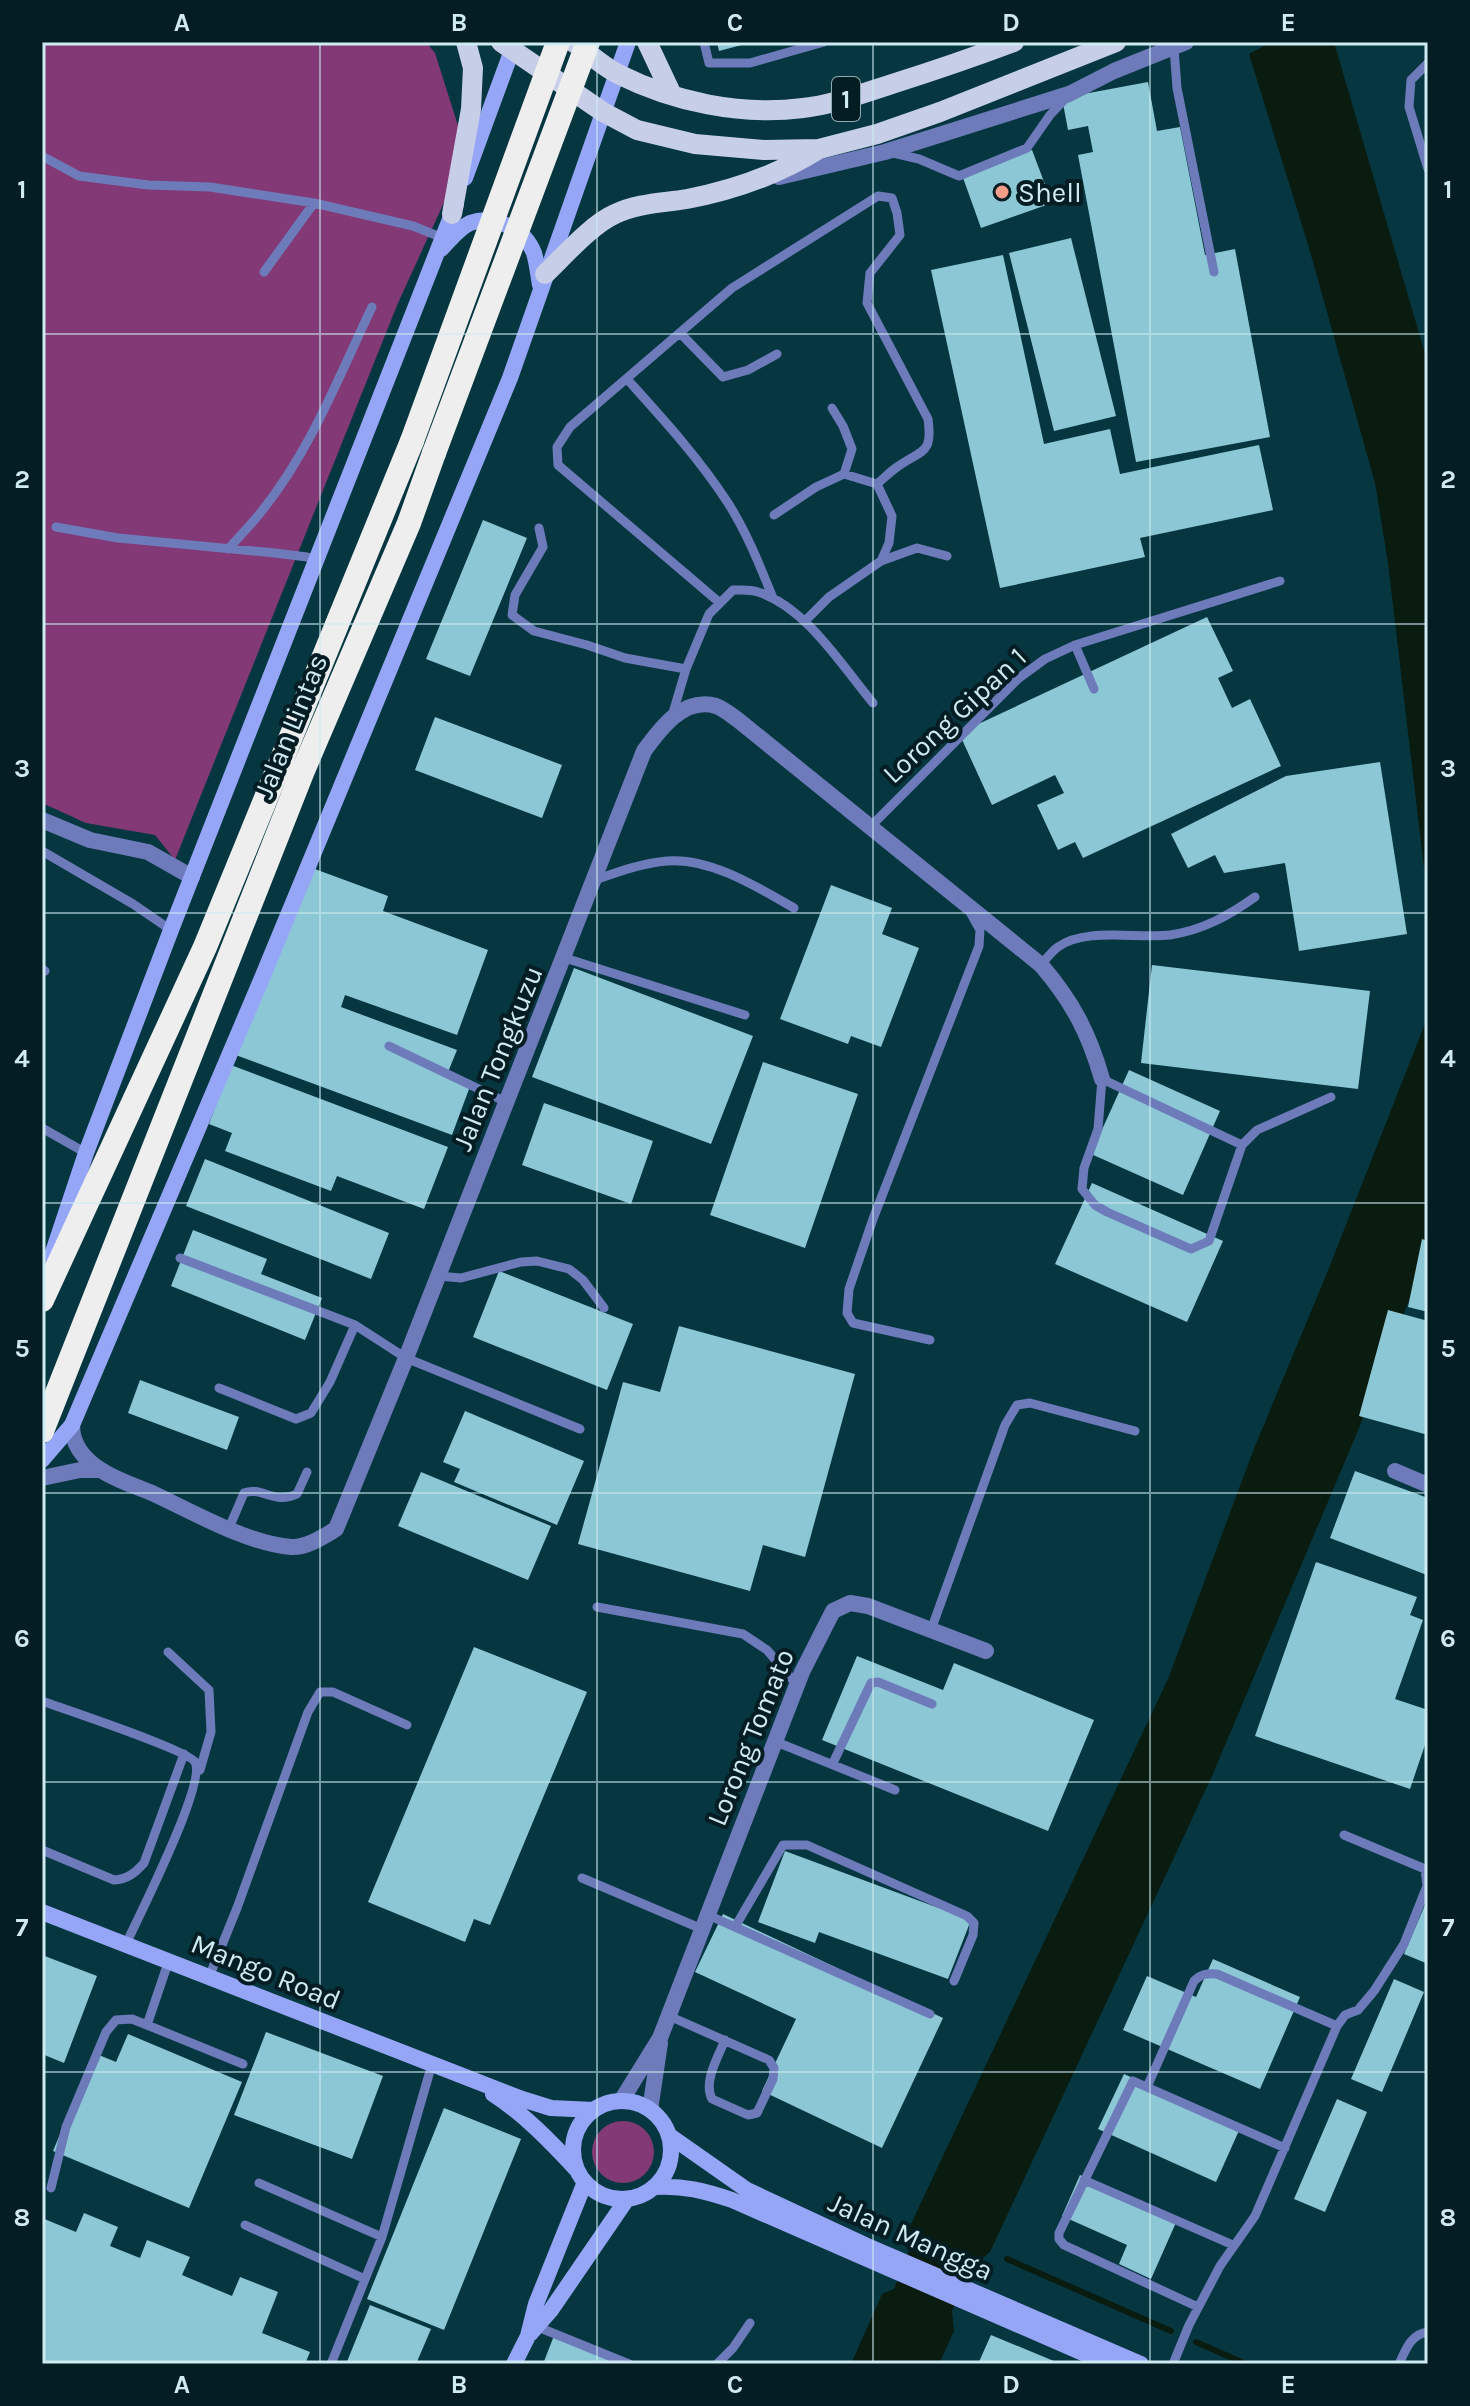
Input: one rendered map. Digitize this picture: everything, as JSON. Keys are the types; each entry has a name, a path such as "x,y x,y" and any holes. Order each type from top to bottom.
{"highway":[{"name":"Jalan Lintas","path":"42,1300 205,947 412,441 558,42"},
{"name":"Jalan Lintas","path":"42,1431 302,773 409,523 588,42"}],"main road":[{"path":"452,214 471,109 473,68 466,42"},
{"name":"1","path":"573,42 616,73 672,95 745,109 805,108 849,98 969,54 1014,42"},
{"path":"647,42 672,95"},
{"name":"1","path":"509,45 603,112 637,130 695,144 764,150 819,149 877,134 1116,42"},
{"path":"543,281 581,239 613,214 649,203 739,187 793,165 819,149"}],"street":[{"path":"42,1460 72,1425 262,978 504,393 628,42"},
{"path":"42,1290 86,1153 452,214 509,45"},
{"path":"739,187 885,152 1069,94 1123,66 1180,45"},
{"path":"819,149 865,155"},
{"path":"440,245 468,224 482,221 501,223 512,227 526,239 534,252 543,281"},
{"path":"672,716 700,704 717,707 738,720 1041,965 1064,991 1079,1019 1094,1051 1102,1079"},
{"name":"Jalan Tongkuzu","path":"72,1425 76,1446 101,1470 229,1528 263,1541 293,1547 317,1540 336,1529 565,958 644,751 672,716"},
{"path":"42,820 90,840 148,852 192,877"},
{"path":"42,1478 80,1470 101,1470"},
{"path":"1395,1471 1428,1485"},
{"name":"Lorong Tomato","path":"621,2101 660,2038 774,1741 833,1611 850,1603 868,1606 986,1651"},
{"name":"Mango Road","path":"42,1912 471,2080"},
{"name":"Lorong Tomato","path":"650,2110 660,2038"},
{"path":"471,2080 551,2108 594,2110"},
{"path":"471,2080 508,2104 601,2194 627,2199 532,2329 514,2364"},
{"path":"532,2329 581,2176 573,2157 577,2131 584,2119 607,2103 636,2103 650,2110"},
{"name":"Jalan Mangga","path":"650,2110 662,2121 670,2136 747,2190 862,2251"},
{"path":"654,2187 664,2177 670,2164 670,2136"},
{"name":"Jalan Mangga","path":"627,2199 642,2195 654,2187 696,2188 862,2251 1000,2310 1141,2364"},
{"name":"Jalan Mangga","path":"1000,2310 1108,2364"}],"lane":[{"path":"704,42 709,63 750,63 824,42"},
{"path":"1180,45 1177,88 1214,272"},
{"path":"1428,63 1411,80 1409,107 1428,169"},
{"path":"885,152 919,159 959,176 1027,148 1069,94"},
{"path":"42,156 79,176 148,185 210,187 314,203 413,226 440,245"},
{"path":"720,603 558,465 557,447 570,427 732,288 878,196 892,198 900,235 870,273 867,303 928,419 930,437 924,452 898,466 877,484"},
{"path":"264,272 314,203"},
{"path":"228,549 262,511 301,450 328,402 372,307"},
{"path":"680,333 723,377 748,370 777,354"},
{"path":"627,379 685,443 729,505 755,552 773,598"},
{"path":"832,408 852,449 844,474"},
{"path":"774,515 816,487 844,474 877,484 892,516 889,543 881,561"},
{"path":"56,527 118,538 315,560"},
{"path":"539,528 543,547 515,595 512,615 534,631 625,658 686,669"},
{"path":"805,621 829,597 881,561 917,548 947,556"},
{"name":"Lorong Gipan 1","path":"871,826 1019,678 1045,659 1075,645 1280,581"},
{"path":"672,716 686,669 709,614 733,590 755,590 773,598 805,621 873,703"},
{"path":"1075,645 1094,689"},
{"path":"42,851 171,930"},
{"path":"595,880 669,860 694,863 735,875 794,908"},
{"path":"1041,965 1059,946 1077,938 1156,936 1204,927 1230,915 1255,897"},
{"path":"930,1340 853,1323 847,1313 849,1289 979,946 980,930 967,905"},
{"path":"565,958 745,1015"},
{"path":"389,1046 506,1102"},
{"path":"1242,1145 1102,1079 1098,1129 1084,1168 1082,1189 1095,1205 1107,1212 1191,1249 1209,1241 1242,1145 1257,1130 1331,1097"},
{"path":"42,1128 86,1153"},
{"path":"180,1258 355,1325 406,1358 580,1429"},
{"path":"438,1276 461,1278 521,1262 537,1261 569,1269 583,1280 604,1308"},
{"path":"219,1388 296,1419 311,1413 330,1382 355,1325"},
{"path":"931,1630 1005,1425 1017,1405 1030,1403 1135,1431"},
{"path":"229,1528 244,1493 253,1491 286,1499 297,1494 307,1472"},
{"path":"597,1607 743,1634 767,1650 797,1685"},
{"path":"126,1944 169,1855 211,1732 209,1690 168,1652"},
{"path":"833,1763 871,1683 878,1682 932,1704"},
{"path":"209,1977 308,1712 320,1692 333,1692 407,1725"},
{"path":"42,1701 194,1759 196,1781"},
{"path":"774,1741 895,1790"},
{"path":"42,1850 114,1880 125,1880 144,1863 184,1754"},
{"path":"1173,2364 1198,2307 1233,2245 1255,2216 1337,2026 1345,2015 1358,2010 1374,1991 1404,1944 1427,1886 1425,1869 1344,1835"},
{"path":"735,1927 783,1845 807,1845 967,1916 974,1923 973,1935 954,1981"},
{"path":"582,1878 705,1922 735,1927 930,2014"},
{"path":"147,2025 169,1960"},
{"path":"1147,2087 1194,1981 1209,1973 1337,2026"},
{"path":"669,2016 725,2040 769,2060 774,2068 773,2079 757,2113 748,2115 712,2099 709,2082 725,2040"},
{"path":"51,2188 66,2127 106,2032 116,2020 132,2019 243,2064"},
{"path":"331,2364 382,2237 432,2064"},
{"path":"1198,2307 1064,2245 1059,2239 1059,2233 1133,2081 1285,2148"},
{"path":"1084,2180 1233,2245"},
{"path":"259,2183 382,2237"},
{"path":"245,2225 365,2279"},
{"path":"717,2364 733,2348 750,2323"},
{"path":"532,2329 629,2364"},
{"path":"1399,2364 1413,2337 1428,2332"}],"shaded area":[{"path":"42,42 426,42 435,53 459,129 446,198 398,303 175,860 155,835 86,823 42,803"},
{"path":"1265,42 1334,42 1428,364 1428,902 1388,563 1375,483 1309,248 1249,54 1266,45"},
{"path":"1428,1016 1428,1252 1357,1433 1212,1776 990,2252 965,2277 952,2311 954,2331 939,2364 851,2364 882,2294 894,2289 911,2246 910,2226 1168,1679 1253,1451"},
{"path":"617,2121 629,2121 645,2130 652,2140 652,2164 645,2174 629,2183 617,2183 597,2169 592,2158 592,2146 606,2126"}],"building":[{"path":"717,42 749,42 749,43 719,51"},
{"path":"1148,82 1157,131 1180,127 1205,255 1235,249 1270,437 1136,462 1078,155 1093,152 1088,126 1068,130 1062,98"},
{"path":"1032,150 1052,203 981,228 962,175"},
{"path":"1071,238 1116,416 1054,431 1009,253"},
{"path":"1003,255 1044,444 1110,429 1120,474 1259,445 1273,510 1140,538 1145,557 1000,588 931,270"},
{"path":"483,520 527,538 470,676 426,659"},
{"path":"1207,617 1233,671 1218,678 1232,708 1250,699 1281,766 1083,858 1075,842 1058,850 1037,805 1064,793 1055,775 992,805 959,733"},
{"path":"435,717 562,765 542,818 415,770"},
{"path":"1380,762 1407,934 1299,951 1285,863 1224,873 1215,855 1188,868 1171,834 1286,776"},
{"path":"304,865 388,896 383,911 488,950 457,1035 345,995 341,1007 457,1050 448,1072 472,1081 452,1135 233,1054"},
{"path":"831,885 892,908 882,934 919,948 881,1047 851,1036 848,1044 780,1019"},
{"path":"1152,965 1370,991 1358,1089 1141,1063"},
{"path":"574,968 753,1036 711,1144 532,1077"},
{"path":"763,1062 858,1094 805,1248 710,1215"},
{"path":"231,1065 448,1147 424,1209 337,1176 331,1191 225,1151 232,1133 209,1124"},
{"path":"1129,1070 1220,1111 1183,1195 1091,1154"},
{"path":"544,1103 653,1141 631,1204 522,1165"},
{"path":"205,1159 389,1233 371,1279 186,1206"},
{"path":"1092,1183 1223,1241 1187,1322 1055,1264"},
{"path":"193,1230 267,1259 261,1274 322,1298 305,1340 171,1286"},
{"path":"1422,1239 1428,1241 1428,1312 1408,1307"},
{"path":"499,1271 633,1324 607,1390 473,1337"},
{"path":"1388,1310 1428,1321 1428,1435 1359,1416"},
{"path":"679,1326 855,1374 805,1557 763,1545 750,1591 578,1544 623,1382 660,1392"},
{"path":"140,1380 239,1417 227,1450 128,1413"},
{"path":"465,1411 584,1461 557,1525 454,1482 460,1469 443,1462"},
{"path":"1355,1471 1428,1498 1427,1575 1330,1538"},
{"path":"421,1472 551,1526 528,1580 398,1526"},
{"path":"1316,1562 1417,1597 1410,1615 1423,1620 1395,1699 1428,1710 1428,1736 1410,1789 1255,1736"},
{"path":"474,1647 587,1692 490,1925 474,1919 465,1942 368,1902"},
{"path":"857,1656 943,1690 954,1663 1094,1720 1048,1831 822,1740"},
{"path":"785,1851 971,1920 948,1979 819,1932 815,1943 758,1922"},
{"path":"1428,1898 1428,1964 1404,1954"},
{"path":"723,1914 943,2018 882,2148 762,2091 796,2019 695,1972"},
{"path":"42,1955 97,1976 64,2063 42,2054"},
{"path":"1213,1959 1300,1997 1260,2089 1123,2030 1147,1976 1196,1997"},
{"path":"1394,1979 1424,1992 1382,2092 1351,2079"},
{"path":"266,2032 383,2076 352,2159 234,2115"},
{"path":"128,2034 242,2082 189,2208 53,2151 94,2053 116,2062"},
{"path":"1124,2074 1241,2126 1216,2182 1098,2129"},
{"path":"1337,2099 1367,2112 1325,2212 1294,2199"},
{"path":"444,2108 521,2139 444,2330 367,2299"},
{"path":"1080,2175 1178,2218 1151,2279 1119,2264 1127,2245 1062,2216"},
{"path":"84,2213 118,2227 110,2246 140,2258 147,2240 190,2257 182,2275 232,2296 240,2277 278,2292 262,2333 310,2352 305,2364 42,2364 42,2218 76,2232"},
{"path":"370,2305 431,2329 416,2364 346,2364"},
{"path":"555,2333 633,2364 543,2364"},
{"path":"991,2335 1061,2364 978,2364"}],"waterway":[{"path":"1007,2259 1171,2331"},
{"path":"1196,2342 1246,2364"}],"place":[{"name":"Shell","path":"1002,192"}]}
